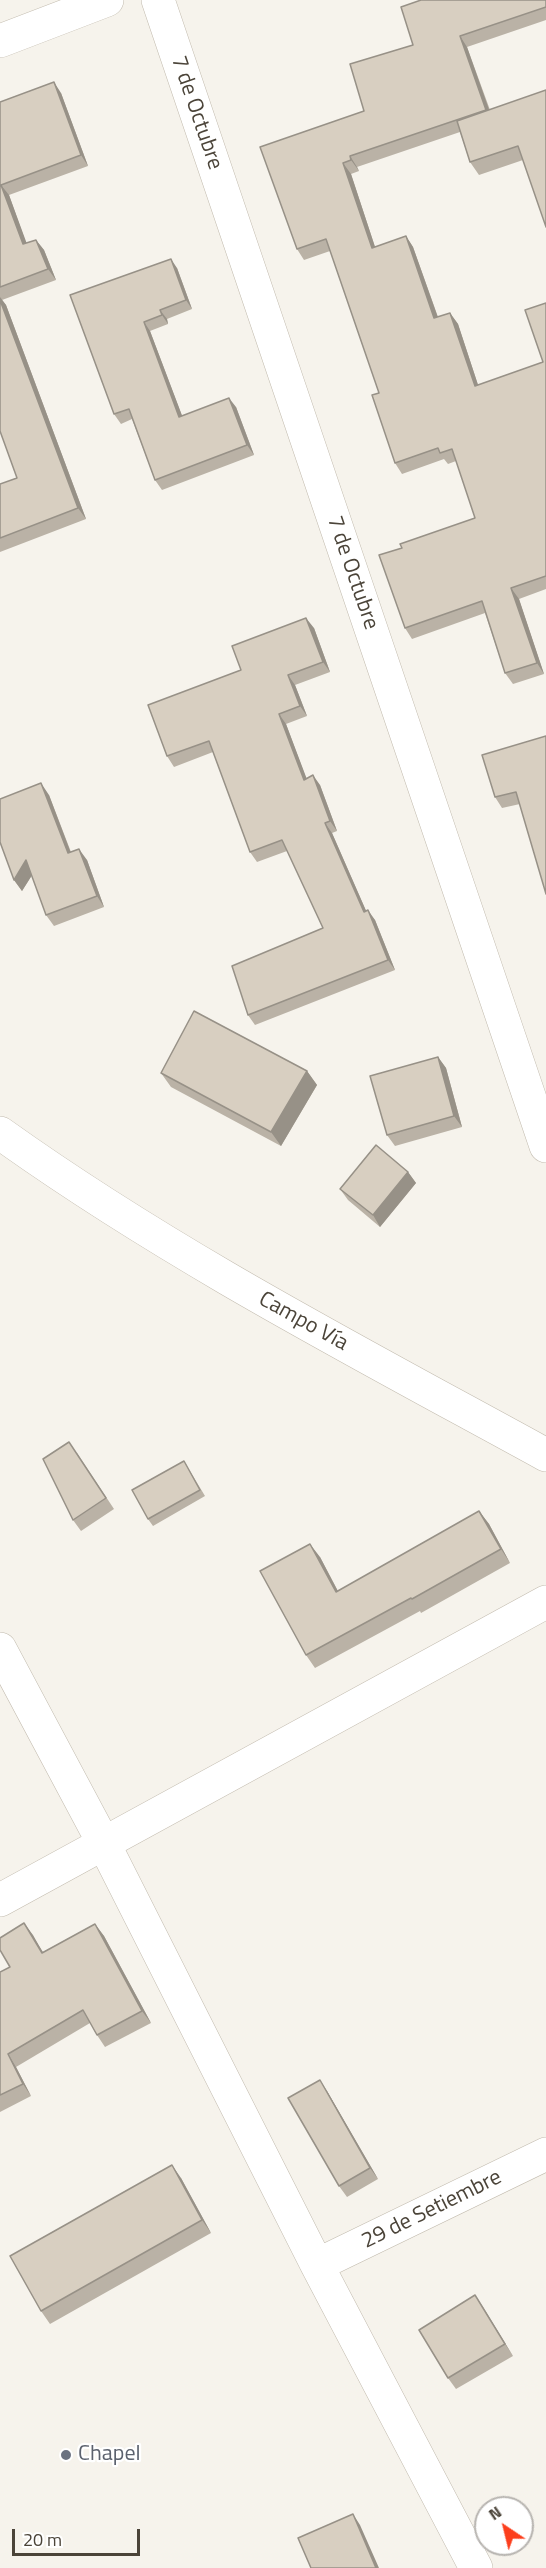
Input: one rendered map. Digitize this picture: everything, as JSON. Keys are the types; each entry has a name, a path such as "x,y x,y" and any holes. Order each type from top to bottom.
{"street":[{"path":"0,41 107,0"},
{"name":"7 de Octubre","path":"158,0 546,1146"},
{"name":"Campo Vía","path":"0,1133 65,1179 239,1288 546,1455"},
{"path":"0,1900 546,1602"},
{"path":"0,1649 104,1844 317,2265 476,2568"},
{"name":"29 de Setiembre","path":"317,2265 546,2154"}],"building":[{"path":"421,0 546,0 546,7 460,36 486,110 350,156 351,160 343,163 372,248 406,236 434,318 450,313 475,386 543,362 525,310 546,303 546,576 511,588 537,663 505,673 482,601 405,628 379,555 402,548 400,544 475,518 452,449 440,453 438,448 395,463 372,395 379,393 326,239 297,249 260,147 364,111 350,64 413,45 401,7"},
{"path":"54,82 81,155 1,185 23,244 36,240 48,269 0,287 0,102"},
{"path":"546,90 546,227 518,146 470,162 457,121"},
{"path":"171,259 186,300 160,310 162,315 144,322 179,417 229,398 247,445 155,480 129,409 114,414 70,295"},
{"path":"0,300 78,508 0,538 0,484 17,478 0,431"},
{"path":"306,618 323,662 288,675 300,706 279,714 304,780 313,775 330,821 325,823 364,912 368,910 388,960 248,1015 232,966 323,928 282,840 250,852 209,741 167,756 148,705 241,670 232,646"},
{"path":"546,736 546,894 516,792 495,797 482,755"},
{"path":"41,783 68,853 79,849 97,896 46,915 26,860 14,880 0,842 0,799"},
{"path":"194,1011 307,1071 271,1132 161,1073"},
{"path":"438,1057 454,1116 387,1135 370,1076"},
{"path":"376,1145 408,1172 373,1215 340,1189"},
{"path":"69,1442 106,1498 73,1520 43,1459"},
{"path":"184,1461 200,1490 148,1519 132,1490"},
{"path":"479,1511 501,1549 306,1655 260,1571 310,1544 336,1592"},
{"path":"24,1923 42,1953 95,1924 142,2011 97,2035 83,2010 8,2054 23,2084 0,2095 0,1972 10,1967 0,1950 0,1938"},
{"path":"320,2080 370,2168 339,2186 288,2098"},
{"path":"172,2165 202,2220 41,2311 10,2256"},
{"path":"475,2295 505,2344 448,2378 419,2330"},
{"path":"353,2514 376,2568 311,2568 298,2538"}],"place":[{"name":"Chapel","path":"66,2455"}]}
